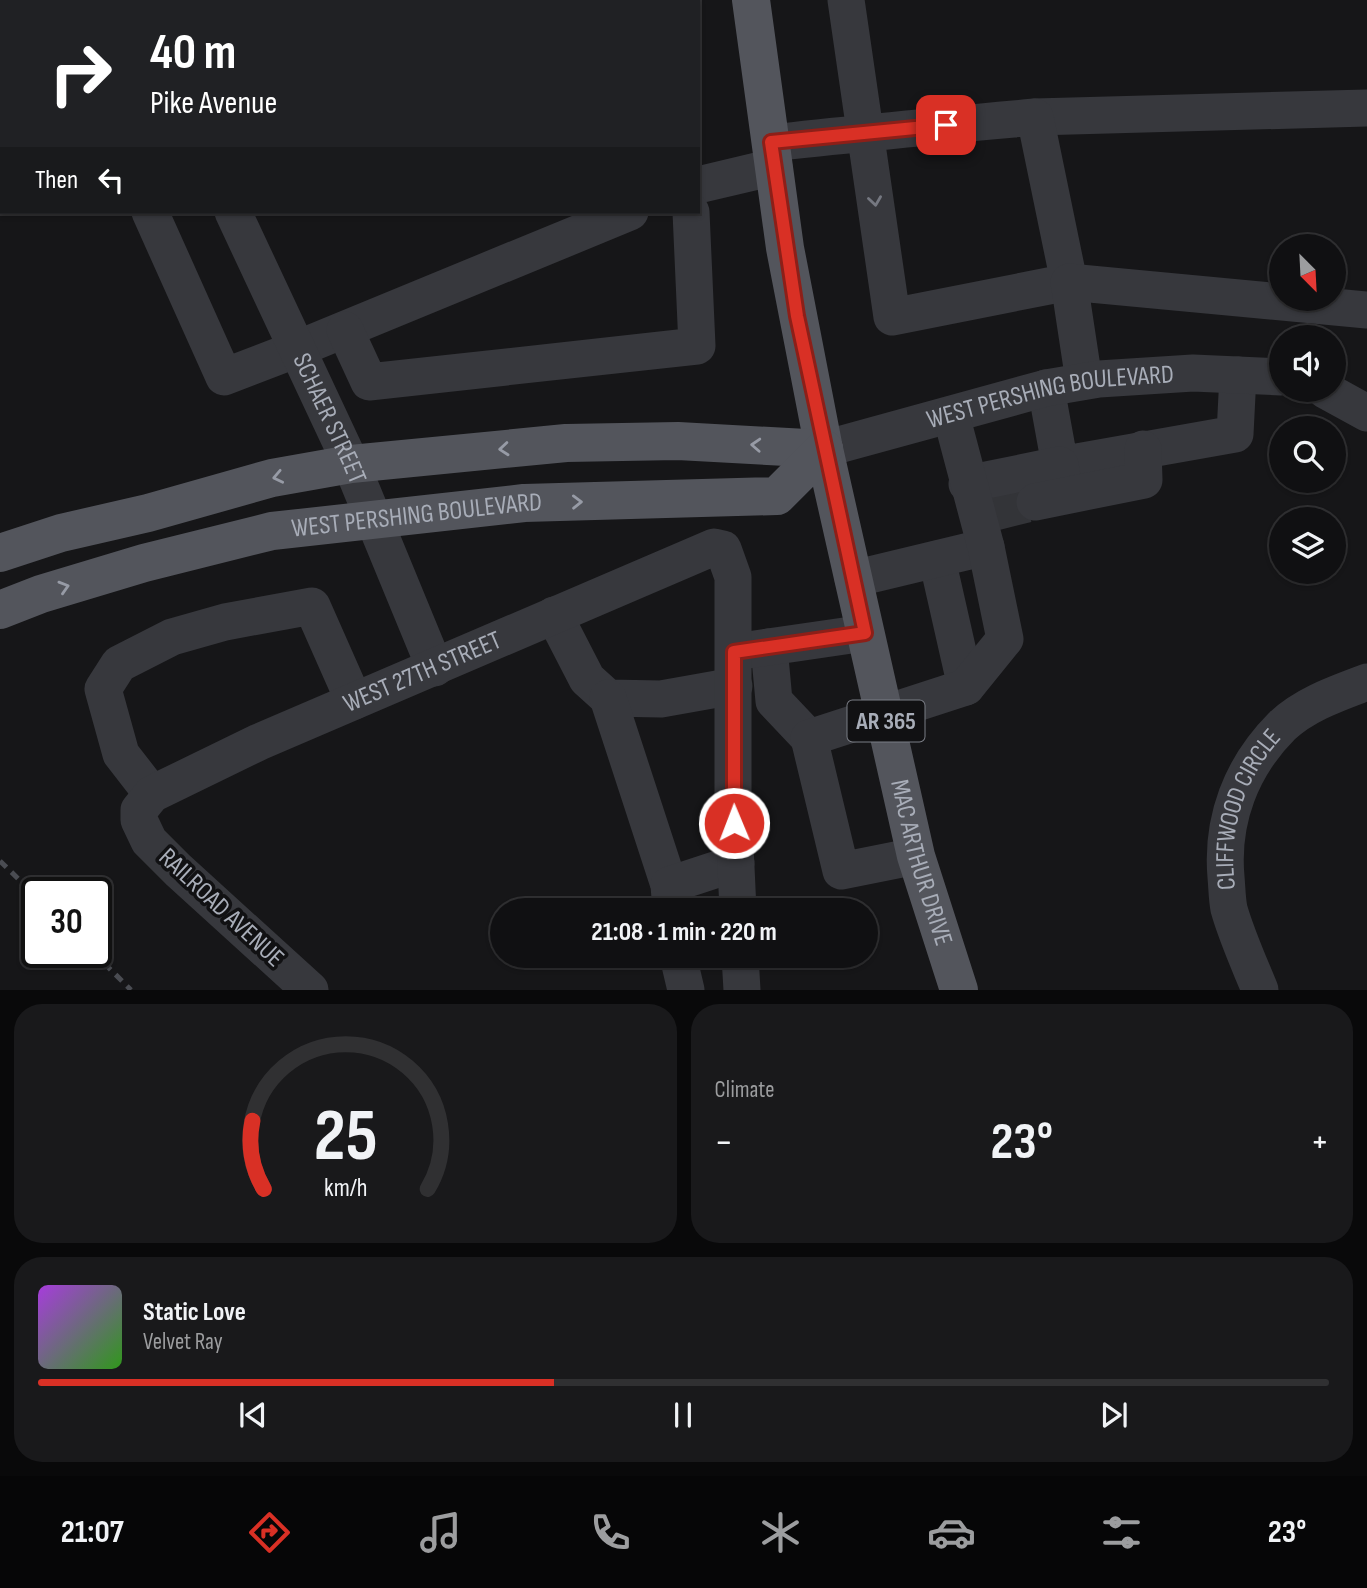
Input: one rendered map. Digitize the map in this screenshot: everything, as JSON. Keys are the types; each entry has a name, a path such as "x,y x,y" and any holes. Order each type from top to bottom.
{"main road":[{"name":"AR 365","path":"751,0 794,303 824,449"},
{"name":"WEST PERSHING BOULEVARD","path":"0,553 61,533 148,513 272,478 351,464 566,443 678,441 824,449"},
{"name":"WEST PERSHING BOULEVARD","path":"0,610 41,594 144,564 272,531 524,503 777,496 824,449"},
{"name":"MAC ARTHUR DRIVE","path":"824,449 916,856 959,989"}],"street":[{"path":"846,0 892,317 1069,282 1367,310"},
{"path":"700,184 772,155 865,133 1035,117 1367,108"},
{"path":"1035,117 1069,282 1084,381"},
{"path":"151,214 224,377 625,214"},
{"name":"SCHAER STREET","path":"234,214 351,464 435,668"},
{"path":"345,330 369,382 697,346 691,214"},
{"name":"WEST PERSHING BOULEVARD","path":"824,449 1046,388 1084,381 1154,374 1269,376"},
{"path":"853,579 937,559 980,515 1143,449 1235,434 1238,375"},
{"path":"1346,384 1367,386"},
{"path":"1046,388 1053,487"},
{"path":"1346,402 1367,413"},
{"path":"809,738 966,687 1005,639 980,515 951,415"},
{"name":"WEST 27TH STREET","path":"146,807 259,742 714,547 723,549 733,577 745,662"},
{"path":"937,559 966,687"},
{"name":"RAILROAD AVENUE","path":"310,989 149,841 146,807 121,754 103,688 119,664 172,637 225,622 312,606 354,701"},
{"path":"554,615 587,679 608,698 670,897 736,863"},
{"path":"608,698 662,699 745,662 865,633"},
{"path":"745,662 774,701 809,738 841,871 916,856"},
{"path":"737,898 733,803 745,662"},
{"name":"CLIFFWOOD CIRCLE","path":"1260,989 1229,907 1224,851 1229,814 1241,783 1255,758 1283,725 1327,697 1367,681"},
{"path":"681,968 686,989"},
{"path":"741,968 742,989"}],"tunnel":[{"path":"991,513 1035,502"}],"railway":[{"path":"0,861 21,881"},
{"path":"109,968 131,990"}],"route":[{"path":"734,823 734,652 865,633 797,316 771,142 946,125"}]}
